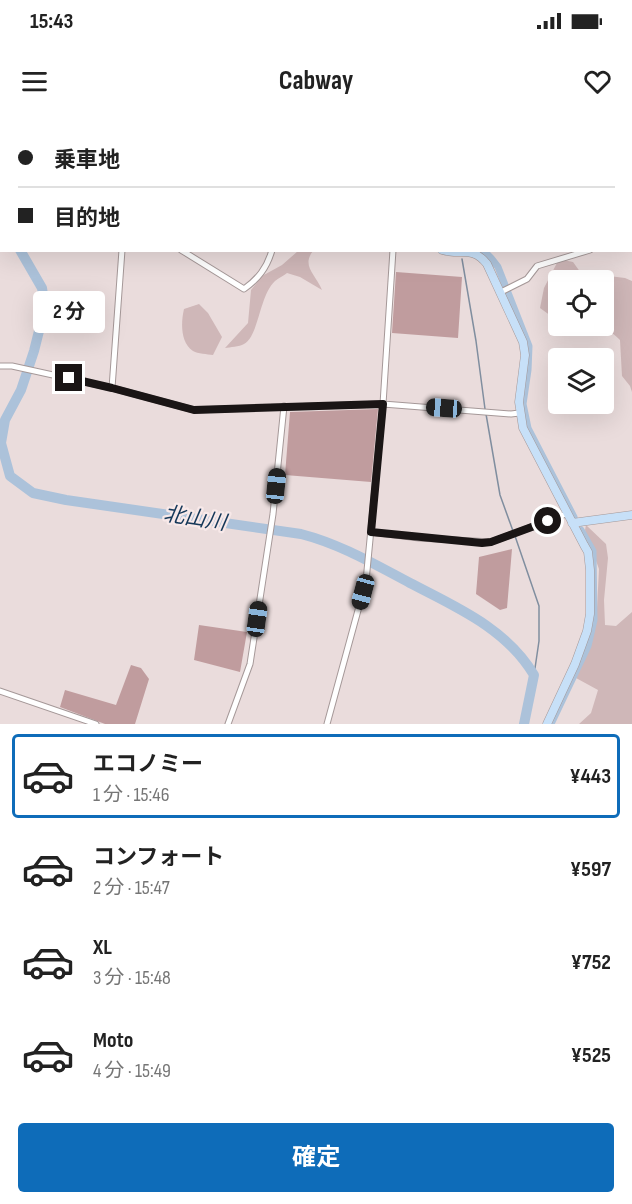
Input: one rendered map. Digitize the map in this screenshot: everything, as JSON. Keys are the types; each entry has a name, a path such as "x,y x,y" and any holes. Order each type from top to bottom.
{"main road":[{"path":"470,252 482,257 488,264 518,327 524,348 519,413 523,428 590,560 590,614 580,652 548,724"},
{"path":"572,523 632,515"}],"street":[{"path":"112,388 122,252"},
{"path":"184,252 244,289 265,269 271,252"},
{"path":"327,724 366,581 383,404 393,252"},
{"path":"502,292 527,279 537,266 583,252"},
{"path":"0,366 12,366 112,388 194,410 383,404 519,413"},
{"path":"228,724 250,664 273,514 284,406"},
{"path":"371,532 429,539 491,542 567,514"},
{"path":"0,691 96,724"}],"shaded area":[{"path":"297,252 312,252 308,261 309,266 322,290 300,277 287,273 276,280 270,288 249,340 242,345 225,348 248,323 251,290 262,276 282,265"},
{"path":"559,259 573,262 579,270 553,270"},
{"path":"614,277 632,281 632,392 622,376 620,340 614,335"},
{"path":"548,280 548,314 540,308"},
{"path":"199,304 208,313 222,337 213,355 193,351 184,337 182,320 184,309"},
{"path":"586,525 606,544 608,558 604,600 605,625 616,626 632,612 632,724 579,724 591,713 598,690 576,678 593,636 597,608 599,569 585,530"}],"building":[{"path":"396,272 462,277 458,338 392,333"},
{"path":"378,409 371,482 285,475 290,412"},
{"path":"512,549 507,608 500,610 476,594 479,557"},
{"path":"199,625 247,632 240,672 194,660"},
{"path":"131,665 141,668 149,679 135,724 105,724 60,707 65,690 116,705"}],"waterway":[{"name":"北山川","path":"21,252 42,288 45,307 21,390 5,420 1,443 10,476 33,493 66,500 301,534 357,555 462,610 479,620 509,644 534,675 524,724"},
{"path":"485,252 498,267 529,346 523,404 528,428 574,517"},
{"path":"462,259 485,409"},
{"path":"486,414 500,495 513,531"},
{"path":"551,724 588,646 594,620 593,551 581,530"},
{"path":"515,536 539,606 539,641 534,675"}],"route":[{"path":"69,378 194,410 383,404 371,532 482,543 491,542 548,521"}]}
